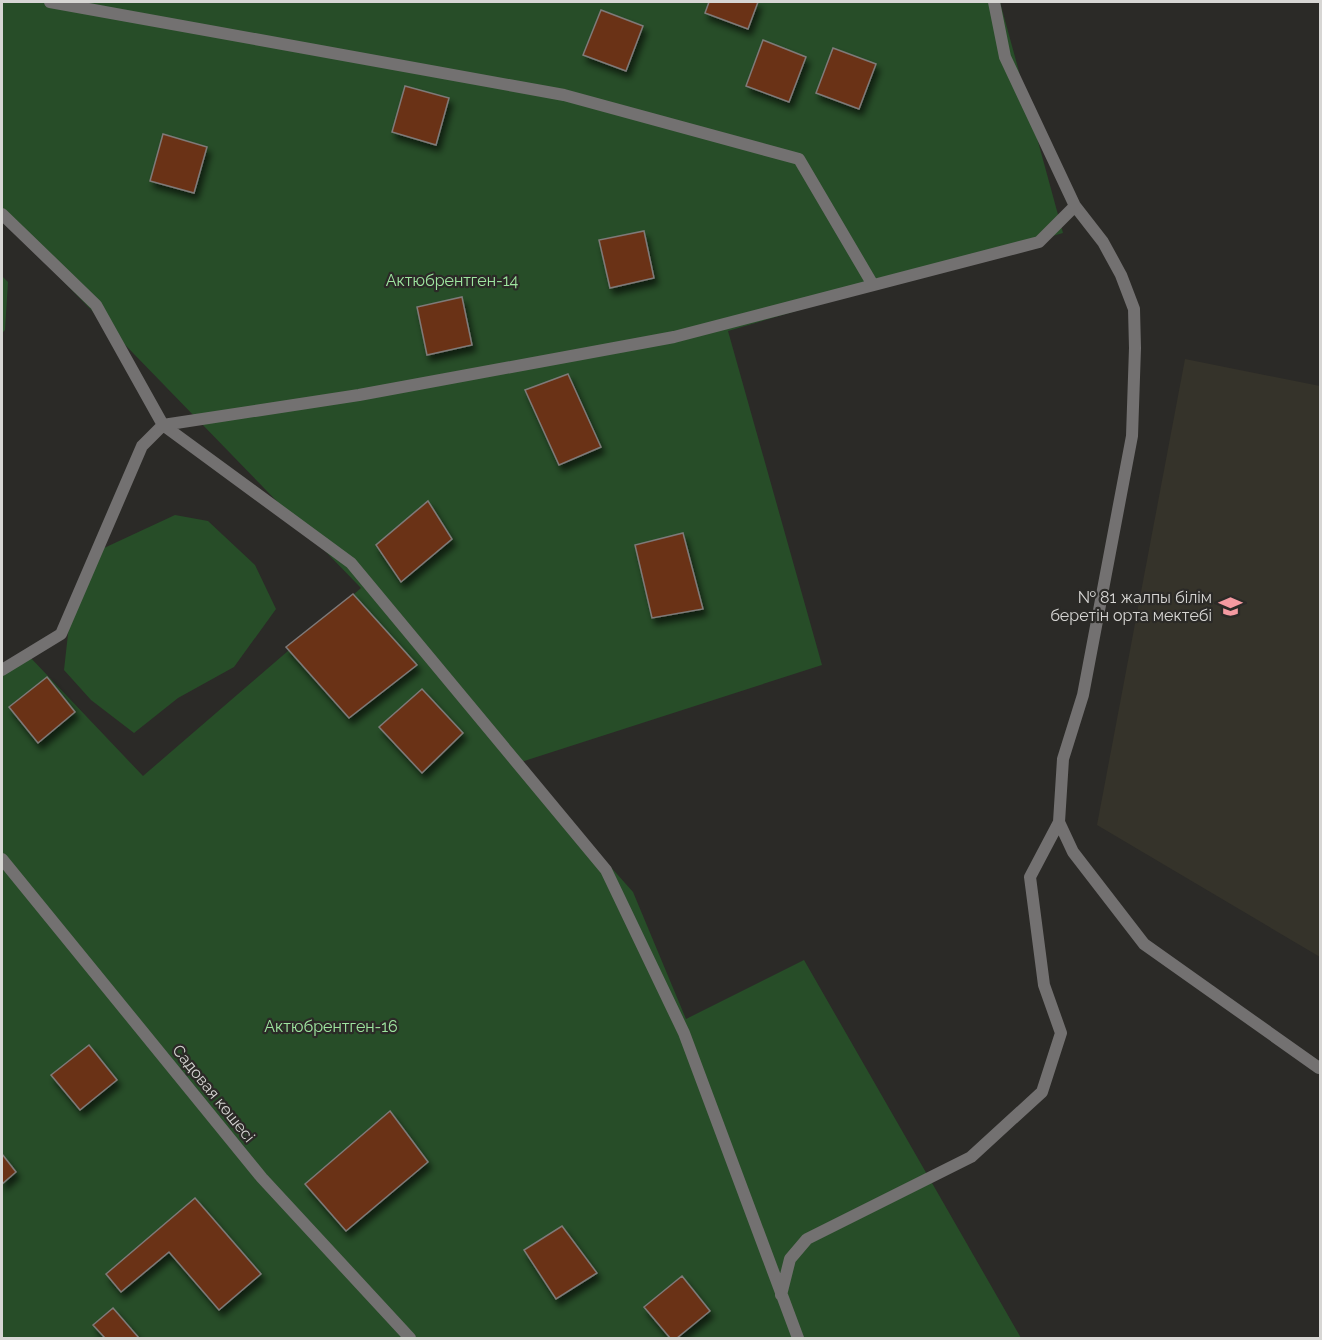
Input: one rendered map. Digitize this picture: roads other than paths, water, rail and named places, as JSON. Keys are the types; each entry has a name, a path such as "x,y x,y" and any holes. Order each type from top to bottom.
{"lane":[{"path":"50,2 564,95 799,159 873,285"},
{"path":"781,1296 790,1259 807,1239 971,1157 1042,1092 1061,1033 1044,985 1030,877 1059,822 1064,759 1083,695 1132,436 1134,309 1121,275 1103,242 1075,206 1005,57 994,2"},
{"path":"2,670 61,634 142,446 163,424 359,395 674,337 1039,242 1075,206"},
{"path":"2,214 96,305 163,424 351,563 606,870 684,1033 798,1338"},
{"path":"1059,822 1073,852 1144,944 1319,1068"},
{"name":"Садовая көшесі","path":"2,859 262,1178 410,1338"}],"place":[{"name":"№ 81 жалпы білім беретін орта мектебі","path":"1230,606"}],"park label":[{"name":"Актюбрентген-14","path":"452,280"},
{"name":"Актюбрентген-16","path":"331,1026"}]}
